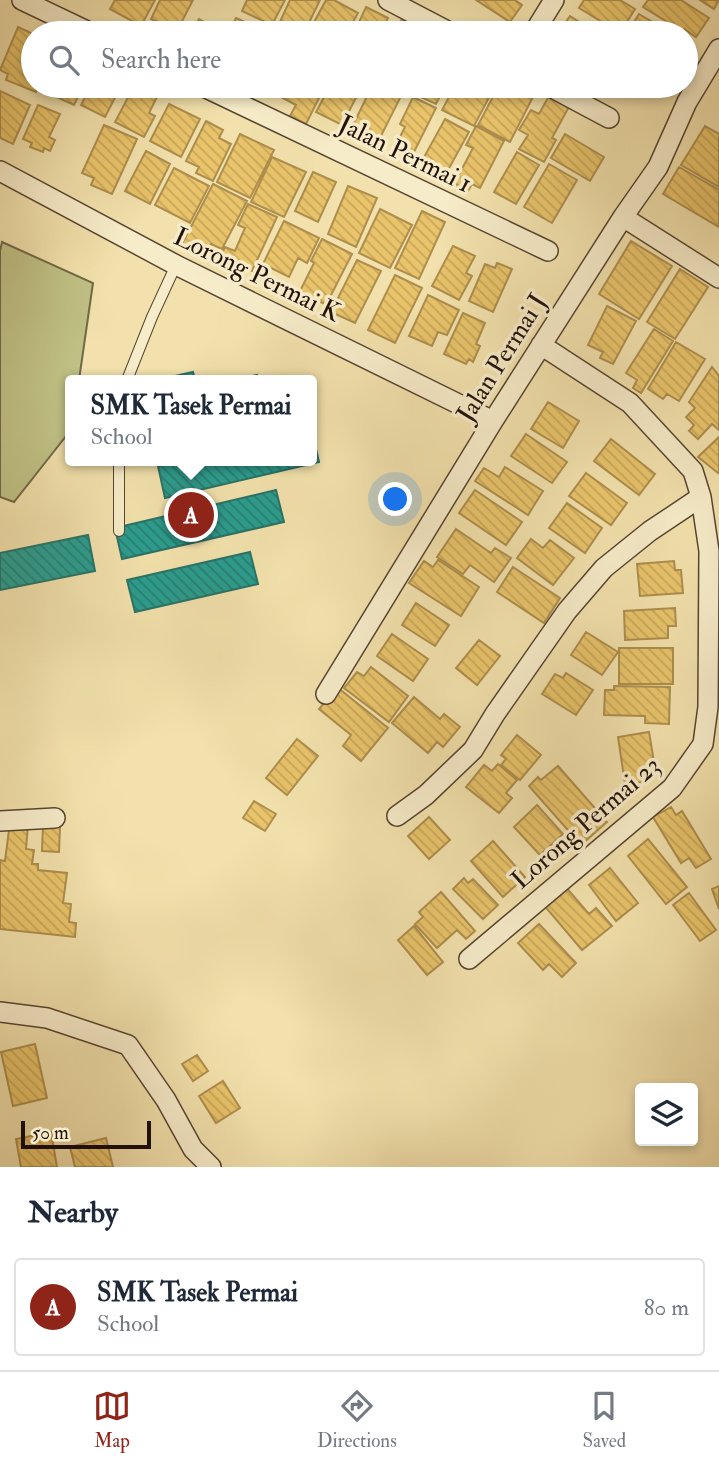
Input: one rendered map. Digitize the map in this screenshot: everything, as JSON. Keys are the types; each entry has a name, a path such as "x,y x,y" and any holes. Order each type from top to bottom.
{"street":[{"path":"22,0 67,21"},
{"path":"388,0 427,21"},
{"path":"541,21 554,0"},
{"name":"Jalan Permai J","path":"698,84 719,50"},
{"name":"Jalan Permai 1","path":"227,98 548,251"},
{"path":"572,98 610,118"},
{"name":"Jalan Permai J","path":"326,694 493,421 623,217 658,167 689,98"},
{"name":"Lorong Permai K","path":"0,171 176,265 493,421"},
{"path":"623,217 719,278"},
{"name":"Lorong Permai 23","path":"469,959 672,788 703,744 708,707 709,551 701,497 693,471 630,403 541,345"},
{"path":"397,816 426,795 473,750 567,611 604,568 650,530 701,497"},
{"path":"0,821 55,818"},
{"path":"0,1012 47,1018 128,1045 166,1100 193,1149 211,1167"}],"lane":[{"path":"129,375 176,265"},
{"path":"119,466 119,531"}],"green space":[{"path":"2,242 93,283 80,375 65,375 65,437 14,502 0,497"}],"building: Homes":[{"path":"115,0 155,0 144,21 132,21 110,9"},
{"path":"160,0 193,0 182,21 151,19"},
{"path":"247,0 285,0 274,21 263,21 242,11"},
{"path":"290,0 320,0 310,21 280,21"},
{"path":"326,0 334,0 358,13 354,21 315,21"},
{"path":"476,0 515,0 522,5 508,21"},
{"path":"584,0 620,0 635,9 628,21 600,21 579,8"},
{"path":"648,0 681,0 709,18 698,34 698,21 666,21 643,7"},
{"path":"700,0 719,0 714,9"},
{"path":"366,7 388,18 387,21 360,21"},
{"path":"639,14 651,21 635,21"},
{"path":"18,27 21,28 21,86 6,80 8,74 0,70"},
{"path":"0,91 30,105 13,144 0,138"},
{"path":"59,98 77,98 74,105"},
{"path":"85,98 115,98 105,117 81,105"},
{"path":"128,98 156,98 149,113 155,116 144,137 115,122"},
{"path":"283,98 319,98 306,124 290,116 296,105"},
{"path":"324,98 356,98 342,125 316,112"},
{"path":"366,98 400,98 380,138 353,125"},
{"path":"413,98 436,108 412,156 395,147 405,127 400,124"},
{"path":"423,98 439,98 436,104"},
{"path":"448,98 489,98 474,126 442,110"},
{"path":"492,98 532,98 510,142 478,125"},
{"path":"548,98 557,98 570,105 552,138 556,140 544,162 519,149 528,135 519,130 531,110 539,114"},
{"path":"169,104 200,119 181,157 150,141"},
{"path":"38,105 60,114 49,137 55,140 50,151 44,148 43,152 30,147 32,143 23,139"},
{"path":"445,119 469,132 447,172 423,159"},
{"path":"206,121 223,130 219,138 231,144 213,181 196,173 199,167 186,161"},
{"path":"104,125 137,139 112,194 91,185 94,178 82,173"},
{"path":"476,126 504,141 480,188 472,184 468,191 454,184 473,148 466,145"},
{"path":"705,126 719,134 719,187 681,165"},
{"path":"240,134 274,150 250,198 217,182"},
{"path":"565,134 604,157 590,181 551,158"},
{"path":"146,151 170,164 150,204 125,191"},
{"path":"517,152 539,165 516,204 494,192"},
{"path":"272,157 306,172 284,217 251,202"},
{"path":"549,164 577,180 552,223 524,207"},
{"path":"679,167 719,190 719,227 663,194"},
{"path":"174,168 209,186 190,223 155,205"},
{"path":"313,172 336,182 318,222 295,211"},
{"path":"213,184 247,201 222,249 211,244 204,257 181,246"},
{"path":"348,186 377,198 356,247 328,234"},
{"path":"248,204 277,217 252,271 237,264 233,272 217,265 225,247 235,251 245,228 238,225"},
{"path":"380,209 412,225 390,268 359,253"},
{"path":"422,211 445,222 419,279 395,268"},
{"path":"284,221 319,238 307,263 298,258 289,277 263,264"},
{"path":"322,239 352,254 326,305 315,299 313,303 298,295 314,263 311,261"},
{"path":"631,241 672,266 639,319 599,294"},
{"path":"453,246 475,256 466,273 472,276 459,300 432,286"},
{"path":"357,260 381,271 355,323 331,312"},
{"path":"497,263 512,269 493,312 469,301 485,264 495,268"},
{"path":"680,269 708,287 675,339 647,322"},
{"path":"395,275 422,288 395,343 368,330"},
{"path":"428,295 459,310 447,335 438,332 432,346 409,336"},
{"path":"607,306 636,321 613,364 600,358 603,352 588,345"},
{"path":"463,313 485,323 476,344 480,346 473,362 469,359 466,364 444,354"},
{"path":"654,329 673,341 641,393 633,388 637,380 626,373"},
{"path":"676,342 705,359 679,401 667,394 663,399 648,389"},
{"path":"712,367 719,376 719,430 712,424 698,439 689,431 694,425 686,417 695,408 689,402"},
{"path":"548,402 579,421 563,448 531,429"},
{"path":"526,434 567,462 552,483 511,456"},
{"path":"719,437 719,471 718,473 698,457"},
{"path":"611,439 655,474 639,495 594,461"},
{"path":"505,467 543,491 528,515 475,481 484,468 499,477"},
{"path":"586,473 627,503 611,525 569,496"},
{"path":"475,490 522,522 506,545 459,513"},
{"path":"567,503 602,528 585,553 549,528"},
{"path":"456,529 491,553 495,548 511,558 494,582 470,565 463,574 437,557"},
{"path":"531,539 543,548 550,540 574,558 553,585 517,558"},
{"path":"438,560 479,587 461,616 409,583 424,561 433,567"},
{"path":"674,561 675,570 681,570 683,593 640,596 637,564"},
{"path":"513,567 560,598 544,623 497,592"},
{"path":"416,603 449,625 435,646 402,625"},
{"path":"675,608 676,626 668,626 668,638 625,640 624,611"},
{"path":"586,632 618,652 602,675 571,655"},
{"path":"392,634 428,659 413,681 377,656"},
{"path":"479,640 500,656 477,685 456,668"},
{"path":"619,648 673,648 673,684 619,684"},
{"path":"371,667 408,696 389,722 344,688 357,672 364,676"},
{"path":"566,673 593,690 576,715 542,694 555,674 563,678"},
{"path":"614,686 670,687 669,724 645,723 645,716 604,715 605,690 614,690"},
{"path":"337,687 388,728 361,761 343,746 351,735 319,709"},
{"path":"414,697 440,719 444,714 460,727 443,747 437,742 428,753 392,723"},
{"path":"649,732 655,768 642,770 644,782 625,784 618,737"},
{"path":"517,735 541,755 520,780 501,765 506,759 501,755"},
{"path":"297,739 318,756 287,795 266,778"},
{"path":"498,764 517,780 506,793 512,798 499,813 466,787 484,765 492,771"},
{"path":"558,766 607,822 581,845 529,786 538,777 541,780"},
{"path":"254,801 276,814 265,831 243,818"},
{"path":"537,805 563,834 540,855 514,827"},
{"path":"671,807 676,815 682,811 711,859 696,868 689,858 681,863 653,817"},
{"path":"429,817 450,840 429,859 408,836"},
{"path":"10,822 28,825 26,849 34,850 32,864 38,864 38,870 67,873 63,903 71,904 69,922 76,923 75,937 0,929 0,860 5,861"},
{"path":"43,825 60,826 59,852 42,851"},
{"path":"648,839 687,887 666,904 628,856"},
{"path":"493,841 525,877 503,897 471,861"},
{"path":"610,868 638,903 616,921 589,885"},
{"path":"464,878 468,883 473,879 498,905 483,919 453,889"},
{"path":"564,885 589,914 596,908 612,926 582,950 542,903"},
{"path":"719,886 719,909 712,889"},
{"path":"441,892 475,931 466,939 457,930 437,948 415,924 423,917 419,912"},
{"path":"689,893 716,930 700,941 673,905"},
{"path":"539,924 576,963 562,977 549,964 543,970 518,943"},
{"path":"414,926 443,962 427,975 398,940"},
{"path":"35,1044 47,1098 13,1106 1,1052"},
{"path":"197,1055 208,1071 193,1081 182,1064"},
{"path":"223,1081 240,1108 216,1123 199,1096"},
{"path":"51,1132 57,1167 21,1167 16,1139"},
{"path":"106,1138 113,1167 75,1167 70,1147"}],"building: Schools":[{"path":"158,466 302,466 165,498"},
{"path":"276,490 284,522 122,559 115,528"},
{"path":"88,535 95,571 0,590 0,553"},
{"path":"250,552 258,584 135,612 127,580"}],"place":[{"name":"SMK Tasek Permai","path":"191,515"}]}
